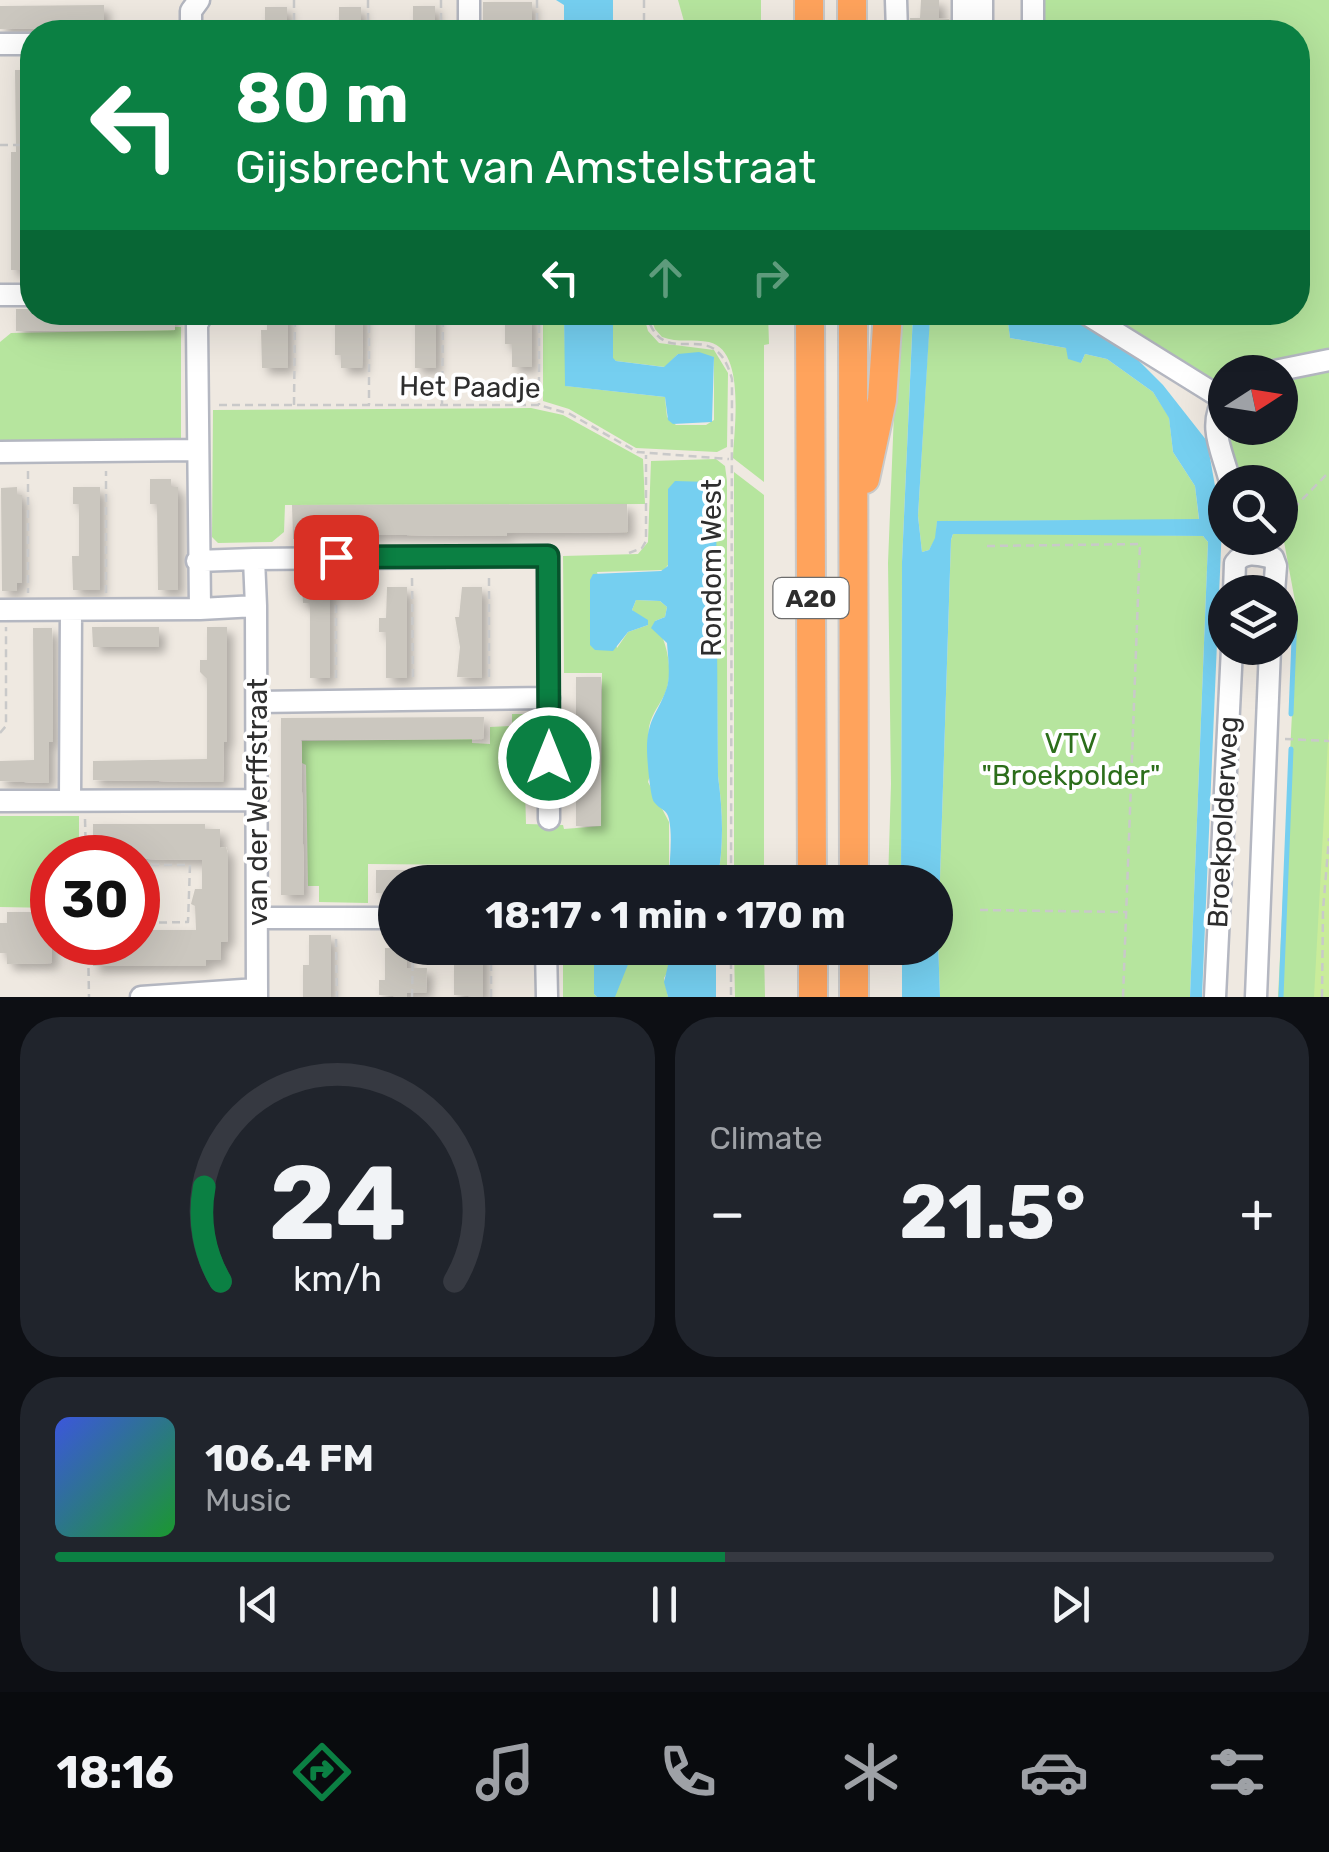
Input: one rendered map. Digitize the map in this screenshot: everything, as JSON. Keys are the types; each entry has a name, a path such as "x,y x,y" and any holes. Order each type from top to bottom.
{"highway":[{"name":"A20","path":"810,325 812,865"},
{"name":"A20","path":"853,325 854,865"},
{"name":"A20","path":"854,533 882,400 887,325"},
{"path":"813,965 813,997"},
{"path":"854,965 854,997"}],"street":[{"path":"197,325 200,608"},
{"path":"1105,325 1208,388"},
{"path":"1298,366 1329,360"},
{"path":"0,452 197,450"},
{"path":"1265,555 1273,558 1275,575"},
{"path":"197,561 548,556 550,819"},
{"name":"van der Werffstraat","path":"254,559 257,993"},
{"path":"3,610 256,606"},
{"path":"70,610 78,802"},
{"name":"Broekpolderweg","path":"1215,997 1231,665"},
{"name":"Broekpolderweg","path":"1256,997 1269,665"},
{"path":"257,702 549,698"},
{"path":"0,801 256,800"},
{"path":"258,918 378,918"},
{"path":"546,965 546,997"},
{"path":"141,997 257,993"}],"path":[{"path":"294,405 295,325"},
{"path":"369,325 369,405"},
{"path":"442,405 443,325"},
{"path":"539,325 540,405"},
{"name":"Rondom West","path":"649,325 660,340 669,344 708,344 718,349 727,360 732,379 731,865"},
{"name":"Het Paadje","path":"197,405 540,405 570,414 624,447 646,454 730,459"},
{"path":"106,451 106,610"},
{"path":"28,452 28,610"},
{"path":"628,552 642,548 646,542 646,454"},
{"path":"1298,504 1329,472"},
{"path":"987,546 1140,544 1124,997"},
{"path":"489,556 490,699"},
{"path":"336,557 336,701"},
{"path":"412,557 413,700"},
{"path":"0,733 6,726 3,610"},
{"path":"1296,739 1329,741"},
{"path":"78,802 83,835"},
{"path":"1322,997 1329,838"},
{"path":"160,865 190,865 188,922 160,923"},
{"path":"980,910 1126,912"},
{"path":"336,918 336,997"},
{"path":"88,965 88,997"},
{"path":"412,997 413,965"},
{"path":"491,965 491,997"},
{"path":"731,965 731,997"}],"green space":[{"path":"678,0 761,0 761,20 684,20"},
{"path":"1038,0 1329,0 1329,997 1278,997 1294,665 1298,665 1298,575 1290,575 1286,555 1298,555 1298,465 1232,465 1228,445 1298,445 1298,355 1208,355 1208,380 1118,325 1310,325 1310,20 1038,20"},
{"path":"543,325 564,325 566,386 665,397 667,417 676,425 706,425 714,420 714,357 678,354 665,367 613,359 613,325 646,325 659,343 714,350 728,373 727,447 717,452 636,448 569,409 543,401"},
{"path":"654,325 768,325 769,344 764,345 764,482 733,458 735,392 728,359 721,348 709,342 662,337"},
{"path":"898,325 912,325 902,562 901,865 889,865 888,563"},
{"path":"929,325 1008,325 1010,338 1066,348 1081,363 1085,354 1107,359 1153,392 1169,417 1173,452 1195,486 1199,520 937,521 936,538 929,550 922,552 918,516"},
{"path":"181,327 181,443 0,443 0,342 11,333"},
{"path":"531,408 563,415 643,459 645,504 285,505 284,532 272,542 218,543 212,537 213,410"},
{"path":"716,459 725,466 727,865 720,865 715,485 668,489 668,565 664,570 597,572 617,648 628,632 648,625 632,610 636,600 660,601 667,607 665,617 655,621 665,646 669,673 666,691 649,727 648,782 669,822 669,865 368,864 368,903 319,902 319,886 308,886 306,765 302,763 302,741 472,739 472,743 490,744 490,727 512,726 512,714 540,714 539,769 525,789 526,824 563,825 564,829 601,826 602,673 564,673 563,556 638,554 648,542 651,461"},
{"path":"734,472 764,495 764,865 734,865"},
{"name":"VTV \"Broekpolder\"","path":"953,534 1203,536 1208,542 1190,997 940,997 939,965 953,965 953,865 940,865"},
{"path":"1329,728 1329,997 1314,997 1328,741"},
{"path":"0,816 79,816 79,835 30,835 30,908 0,907"},
{"path":"563,965 594,965 597,997 563,997"},
{"path":"626,965 668,965 664,978 668,997 614,997"},
{"path":"734,965 764,965 765,997 735,997"}],"water":[{"path":"556,0 613,0 613,20 564,20 564,5"},
{"path":"564,325 613,325 616,361 664,367 678,354 699,352 714,357 712,422 673,424 668,420 665,397 565,386"},
{"path":"912,325 929,325 918,516 922,552 929,550 935,538 937,521 1199,519 1195,486 1173,452 1169,418 1153,392 1107,359 1085,354 1081,363 1068,359 1066,348 1010,338 1008,325 1088,325 1136,358 1207,441 1211,465 1208,465 1208,542 1203,536 953,534 940,865 901,865 902,562"},
{"path":"675,481 710,482 716,488 720,865 670,865 669,819 654,802 651,792 647,740 669,674 667,643 651,628 655,621 665,617 667,607 660,601 636,600 632,610 648,620 648,625 628,632 613,651 595,650 590,645 593,574 661,571 668,566 668,489"},
{"path":"1208,542 1208,555 1221,555 1220,575 1208,575 1208,665 1216,665 1202,997 1190,997"},
{"path":"594,965 628,965 615,997 594,994"},
{"path":"668,965 716,965 716,997 668,997 664,982"},
{"path":"902,965 939,965 940,997 902,997"}],"building":[{"path":"921,0 939,0 939,18 949,20 910,20 920,18"},
{"path":"483,2 532,2 532,20 483,20"},
{"path":"104,5 104,20 20,20 20,29 0,29 0,6"},
{"path":"413,6 435,6 435,20 413,20"},
{"path":"265,7 287,7 287,20 265,20"},
{"path":"339,7 361,7 361,20 339,20"},
{"path":"15,70 20,70 20,270 11,270 11,152 16,152"},
{"path":"16,309 20,309 20,325 175,325 175,330 16,331"},
{"path":"267,325 288,325 288,368 262,368 261,330 267,330"},
{"path":"335,325 363,325 362,368 341,368 341,355 335,355"},
{"path":"415,325 436,325 436,368 415,368"},
{"path":"505,325 532,325 532,367 512,367 512,344 505,344"},
{"path":"150,479 171,479 171,487 178,487 178,590 158,590 157,504 150,504"},
{"path":"17,487 17,495 22,495 22,583 17,583 17,591 2,591 1,488"},
{"path":"73,487 100,487 100,590 73,590 72,556 79,556 79,504 73,504"},
{"path":"627,504 628,532 507,536 306,534 306,539 293,539 292,505"},
{"path":"387,587 407,587 407,678 386,678 386,632 379,632 379,618 386,618"},
{"path":"462,587 482,587 482,678 457,677 460,647 455,617 459,617"},
{"path":"302,588 330,588 330,678 310,678 310,603 303,603"},
{"path":"92,627 159,627 159,647 93,647"},
{"path":"207,627 227,627 223,782 93,780 93,761 207,759 207,679 200,672 200,660 207,660"},
{"path":"33,628 52,628 53,742 49,742 49,783 0,781 0,761 34,760"},
{"path":"576,677 601,677 601,826 576,826"},
{"path":"484,717 483,739 301,740 304,895 281,895 281,718"},
{"path":"93,824 205,824 205,829 220,829 220,848 226,847 228,854 228,935 227,942 221,942 221,960 206,960 206,966 93,966 160,965 160,930 196,930 195,906 191,904 195,889 202,889 202,860 160,859 160,835 93,835"},
{"path":"7,912 30,912 30,963 7,964 7,953 0,953 0,923 7,923"},
{"path":"309,935 331,935 331,997 303,997 303,965 309,965"},
{"path":"385,965 427,968 426,993 407,993 407,997 379,995 379,980 385,980"},
{"path":"454,965 483,965 483,997 454,995"}],"waterway":[{"path":"1291,714 1293,665"},
{"path":"1281,997 1291,749"}],"route":[{"path":"336,557 548,556 549,758"}]}
